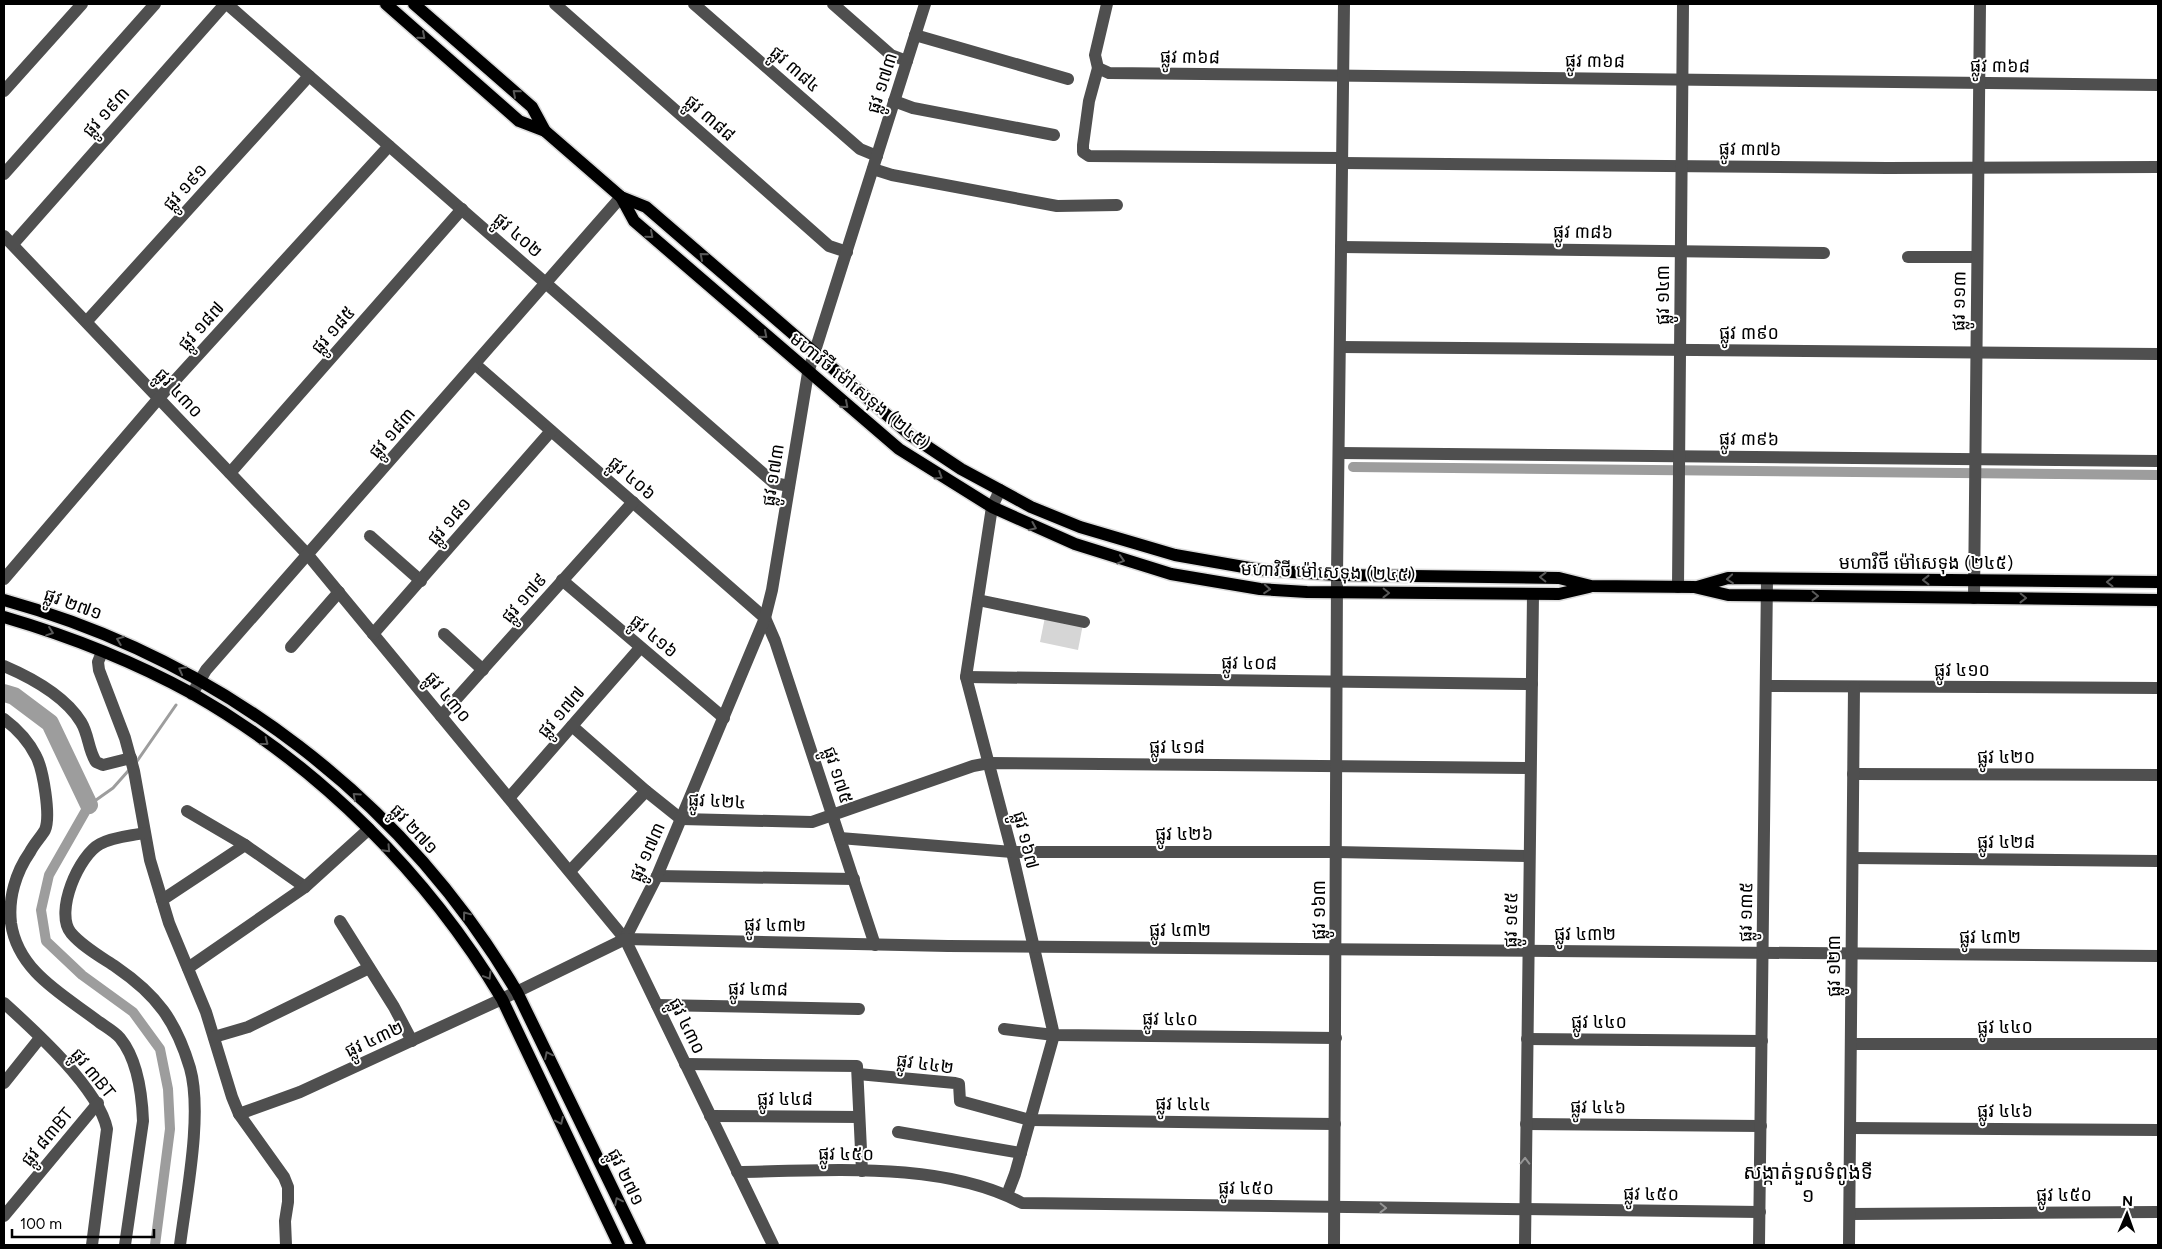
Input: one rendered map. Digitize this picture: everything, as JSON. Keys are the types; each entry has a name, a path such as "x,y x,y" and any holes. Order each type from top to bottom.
{"main road":[{"name":"មហាវិថី ម៉ៅសេទុង (២៤៥)","path":"386,4 520,121 546,131"},
{"name":"មហាវិថី ម៉ៅសេទុង (២៤៥)","path":"414,4 532,107 546,131 621,196 646,207 910,434 953,464 1000,490 1032,506 1108,537 1222,565 1260,570 1337,575 1559,578 1591,586 1694,587 1728,595 2158,600"},
{"name":"មហាវិថី ម៉ៅសេទុង (២៤៥)","path":"621,196 634,221 808,373 899,449 992,507 1026,524 1102,554 1171,574 1219,584 1260,589 1337,592 1559,594 1591,586"},
{"path":"727,302 740,288"},
{"path":"1219,584 1222,565"},
{"name":"មហាវិថី ម៉ៅសេទុង (២៤៥)","path":"1694,587 1728,578 2158,582"},
{"name":"ផ្លូវ ២៧១","path":"4,600 48,613 126,642 200,680 268,723 314,757 381,818 463,910 493,952 517,992 640,1245"},
{"name":"ផ្លូវ ២៧១","path":"4,617 102,652 192,694 253,733 296,765 369,830 409,872 448,918 480,962 502,999 619,1245"}],"street":[{"path":"4,91 82,4"},
{"path":"4,174 156,4"},
{"name":"ផ្លូវ ៤០២","path":"226,4 774,483 789,486"},
{"name":"ផ្លូវ ១៩៣","path":"8,240 226,4"},
{"name":"ផ្លូវ ៣៨៨","path":"555,4 829,246 847,252"},
{"name":"ផ្លូវ ៣៨៤","path":"694,4 860,149 877,156"},
{"path":"833,4 891,55 907,61"},
{"name":"ផ្លូវ ១៧៣","path":"625,939 657,876 765,618 772,590 808,373 925,4"},
{"path":"1098,68 1095,55 1107,4"},
{"name":"ផ្លូវ ១៦៣","path":"1334,1245 1337,575 1344,4"},
{"name":"ផ្លូវ ១៤៣","path":"1678,587 1683,4"},
{"name":"ផ្លូវ ១១៣","path":"1974,598 1980,4"},
{"path":"915,35 1068,79"},
{"name":"ផ្លូវ ៣៦៨","path":"1098,68 1109,73 2158,85"},
{"name":"ផ្លូវ ៣៧៦","path":"1098,68 1089,101 1083,145 1083,152 1089,156 1682,166 2158,167"},
{"name":"ផ្លូវ ១៩១","path":"87,322 309,76"},
{"path":"894,101 913,108 1054,134"},
{"name":"ផ្លូវ ១៨៧","path":"4,579 159,398 389,146"},
{"path":"873,169 892,175 1057,206 1118,205"},
{"name":"ផ្លូវ ១៨៣","path":"192,694 200,680 547,284 621,196"},
{"name":"ផ្លូវ ១៨៥","path":"230,473 462,209"},
{"name":"ផ្លូវ ៤៣០","path":"8,240 308,555 625,939 772,1245"},
{"name":"ផ្លូវ ៣៨៦","path":"1341,247 1824,253"},
{"path":"1908,256 1977,257"},
{"name":"ផ្លូវ ៣៩០","path":"1340,347 2158,354"},
{"name":"ផ្លូវ ៤០៦","path":"476,365 765,618"},
{"name":"ផ្លូវ ១៨១","path":"373,634 551,431"},
{"name":"ផ្លូវ ៣៩៦","path":"1339,453 1679,467 1975,469 2158,461"},
{"name":"ផ្លូវ ១៦៧","path":"1000,490 992,507 966,677 1012,852 1032,947 1054,1035 1007,1195"},
{"name":"ផ្លូវ ១៧៩","path":"441,716 633,502"},
{"path":"370,536 420,581"},
{"name":"ផ្លូវ ១៣៥","path":"1759,1245 1767,579"},
{"name":"ផ្លូវ ៤១៦","path":"562,580 724,718"},
{"path":"291,647 338,592"},
{"name":"ផ្លូវ ១៥៥","path":"1524,1245 1533,594"},
{"path":"978,600 1084,622"},
{"name":"ផ្លូវ ១៧៥","path":"765,618 775,642 875,944"},
{"path":"444,634 484,670"},
{"name":"ផ្លូវ ១៧៧","path":"509,798 640,648"},
{"path":"102,652 98,662 99,670 125,738 132,763 150,860 169,924 214,1037 239,1114 284,1177 288,1187 285,1220 286,1245"},
{"path":"4,666 41,685 67,706 81,722 96,762 103,765 132,763"},
{"name":"ផ្លូវ ៤០៨","path":"966,677 1532,684"},
{"name":"ផ្លូវ ៤១០","path":"1766,686 2158,688"},
{"name":"ផ្លូវ ១២៣","path":"1849,1245 1854,687"},
{"path":"4,719 25,739 37,757 48,818 45,830 17,873 12,896 11,923 17,944 40,978 120,1037 130,1055 137,1074 142,1100 143,1121 125,1245"},
{"name":"ផ្លូវ ៤២៤","path":"572,726 681,819 812,822 833,816"},
{"name":"ផ្លូវ ៤១៨","path":"833,816 974,766 989,764 1530,768"},
{"name":"ផ្លូវ ៤២០","path":"1853,774 2158,775"},
{"path":"570,872 646,791"},
{"path":"187,811 245,845 306,887"},
{"path":"188,968 306,887 369,830"},
{"path":"144,833 108,840 98,844 86,857 64,905 64,920 70,932 83,944 139,983 163,1008 178,1037 190,1070 194,1118 193,1140 180,1245"},
{"name":"ផ្លូវ ៤២៦","path":"840,838 1012,852 1336,852 1529,856"},
{"path":"162,900 245,845"},
{"name":"ផ្លូវ ៤២៨","path":"1853,858 2158,860"},
{"path":"657,876 854,879"},
{"path":"340,921 394,1007 412,1040"},
{"name":"ផ្លូវ ៤៣២","path":"239,1114 300,1092 517,992 625,939 1032,947 2158,956"},
{"path":"214,1037 248,1027 369,968"},
{"name":"ផ្លូវ ៣BT","path":"4,1003 40,1038 98,1103 105,1118 107,1129 92,1245"},
{"name":"ផ្លូវ ៤៣៨","path":"657,1005 859,1008"},
{"name":"ផ្លូវ ៤៤០","path":"1004,1029 1054,1035 1336,1038"},
{"path":"4,1082 40,1038"},
{"name":"ផ្លូវ ៤៤០","path":"1527,1039 1762,1041"},
{"name":"ផ្លូវ ៤៤០","path":"1851,1044 2158,1044"},
{"name":"ផ្លូវ ៤៤២","path":"685,1064 857,1070 955,1083 959,1084 960,1101 1030,1120"},
{"path":"857,1070 862,1171"},
{"name":"ផ្លូវ ៨៣BT","path":"4,1216 98,1103"},
{"name":"ផ្លូវ ៤៤៨","path":"710,1116 859,1117"},
{"name":"ផ្លូវ ៤៤៤","path":"1030,1120 1335,1124"},
{"name":"ផ្លូវ ៤៤៦","path":"1526,1124 1761,1126"},
{"name":"ផ្លូវ ៤៤៦","path":"1851,1128 2158,1130"},
{"path":"898,1132 1020,1153"},
{"name":"ផ្លូវ ៤៥០","path":"737,1172 862,1171 929,1177 963,1182 1007,1195 1022,1203 1760,1212"},
{"name":"ផ្លូវ ៤៥០","path":"1850,1214 2158,1212"}],"shaded area":[{"path":"1045,617 1083,624 1078,650 1040,642"}],"waterway":[{"path":"1353,467 2158,475"},
{"path":"4,693 14,696 50,723 89,805"},
{"path":"135,764 176,705"},
{"path":"89,805 113,788 129,770"},
{"path":"89,805 49,875 41,910 46,941 82,975 133,1012 160,1049 168,1089 170,1129 155,1245"}],"district":[{"name":"សង្កាត់ទួលទំពូងទី ១","path":"1808,1184"}]}
